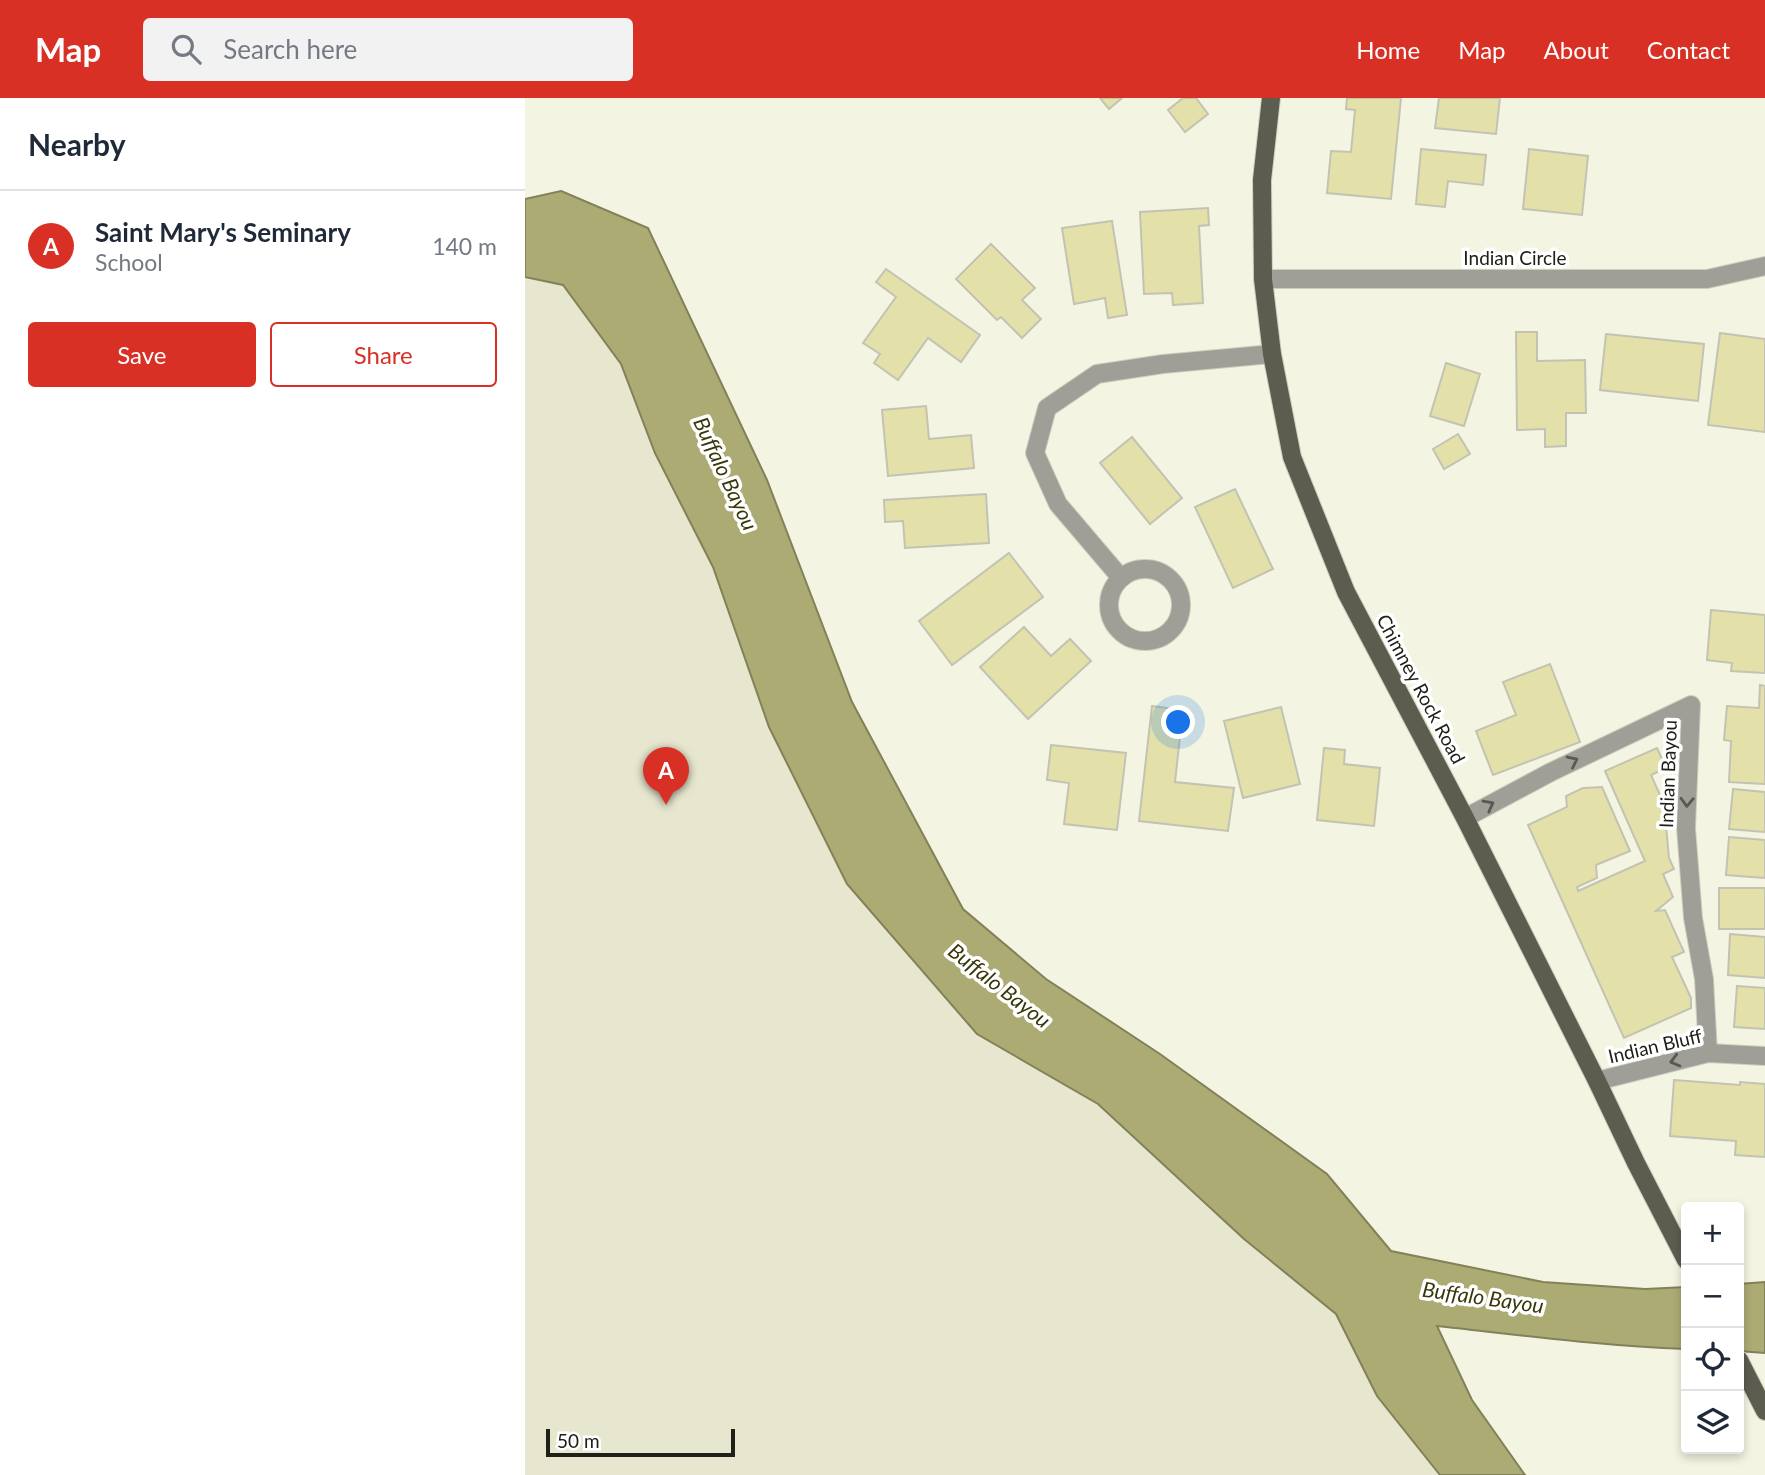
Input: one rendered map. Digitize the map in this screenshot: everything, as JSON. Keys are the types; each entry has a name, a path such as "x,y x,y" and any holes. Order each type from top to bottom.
{"main road":[{"name":"Chimney Rock Road","path":"1271,98 1262,180 1263,279 1272,354 1291,457 1346,592 1465,818 1681,1250"},
{"path":"1744,1370 1765,1411"}],"street":[{"name":"Indian Circle","path":"1263,279 1707,279 1765,266"},
{"path":"1121,578 1058,504 1035,453 1047,408 1097,374 1163,364 1272,354"},
{"path":"1142,569 1154,570 1174,583 1181,605 1174,627 1154,640 1142,641 1130,638 1120,631 1109,610 1109,598 1121,578 1142,569"},
{"name":"Indian Bayou","path":"1465,818 1551,772 1691,705 1686,828 1693,918 1704,979 1708,1053"},
{"name":"Indian Bluff","path":"1597,1082 1708,1053 1765,1056"}],"shaded area":[{"path":"525,277 562,285 621,364 655,453 713,567 769,727 847,884 977,1034 1098,1104 1244,1239 1336,1314 1377,1396 1440,1475 525,1475"}],"water":[{"name":"Buffalo Bayou","path":"561,191 648,228 767,480 852,702 963,909 1046,979 1160,1054 1327,1174 1391,1251 1543,1282 1645,1289 1681,1287 1681,1349 1592,1343 1437,1326 1472,1400 1525,1475 1440,1475 1377,1396 1336,1314 1244,1239 1098,1104 977,1034 847,884 769,727 713,567 655,453 621,364 563,285 525,277 525,199"},
{"path":"1765,1282 1765,1353 1744,1351 1744,1284"}],"building":[{"path":"1100,98 1122,98 1109,109"},
{"path":"1183,98 1196,98 1208,114 1185,132 1168,110"},
{"path":"1347,98 1401,98 1391,199 1327,193 1331,151 1351,152 1355,110 1346,109"},
{"path":"1439,98 1500,98 1496,134 1435,128"},
{"path":"1421,149 1486,155 1483,185 1448,181 1445,207 1416,204"},
{"path":"1529,149 1588,156 1582,215 1523,209"},
{"path":"1208,208 1209,225 1199,226 1203,303 1173,305 1172,293 1144,294 1140,212"},
{"path":"1112,221 1127,315 1108,318 1105,298 1074,304 1062,228"},
{"path":"991,244 1035,288 1022,300 1041,319 1022,338 1001,317 997,320 956,279"},
{"path":"886,269 980,335 961,362 928,338 898,380 874,363 880,354 863,343 896,297 876,282"},
{"path":"1516,332 1537,332 1537,361 1585,360 1586,413 1566,413 1566,446 1545,447 1545,429 1517,430"},
{"path":"1720,333 1765,339 1765,432 1708,425"},
{"path":"1606,334 1704,344 1698,401 1600,390"},
{"path":"1446,363 1480,374 1464,426 1430,416"},
{"path":"926,406 929,439 971,435 974,468 888,476 882,410"},
{"path":"1458,434 1470,454 1444,469 1433,449"},
{"path":"1132,437 1182,498 1150,524 1100,463"},
{"path":"1235,489 1273,569 1233,588 1195,507"},
{"path":"986,494 989,543 905,548 903,521 885,522 884,500"},
{"path":"1009,553 1043,597 952,665 919,621"},
{"path":"1711,610 1765,615 1765,673 1731,671 1732,663 1707,660"},
{"path":"1024,627 1051,656 1070,639 1091,661 1028,719 980,667"},
{"path":"1550,664 1580,742 1493,775 1476,731 1516,715 1503,682"},
{"path":"1760,685 1765,686 1765,784 1729,782 1731,741 1724,740 1727,706 1759,708"},
{"path":"1152,706 1183,710 1175,782 1234,788 1228,831 1139,821"},
{"path":"1281,707 1300,784 1243,798 1224,721"},
{"path":"1051,745 1126,753 1117,830 1064,824 1069,783 1047,780"},
{"path":"1324,748 1345,750 1344,764 1380,768 1374,826 1317,820"},
{"path":"1657,748 1666,768 1651,775 1664,804 1669,858 1674,869 1663,874 1673,897 1656,911 1665,910 1684,952 1672,957 1691,998 1691,1008 1624,1038 1528,825 1567,807 1566,796 1583,788 1602,787 1630,851 1596,865 1597,878 1577,887 1578,891 1645,861 1605,771"},
{"path":"1733,789 1765,792 1765,832 1729,829"},
{"path":"1729,837 1765,840 1765,878 1726,875"},
{"path":"1719,888 1765,888 1765,929 1719,929"},
{"path":"1730,934 1765,937 1765,978 1728,975"},
{"path":"1737,986 1765,988 1765,1029 1734,1027"},
{"path":"1674,1080 1765,1084 1765,1157 1735,1155 1736,1141 1670,1136"}],"place":[{"name":"Saint Mary's Seminary","path":"666,805"}]}
